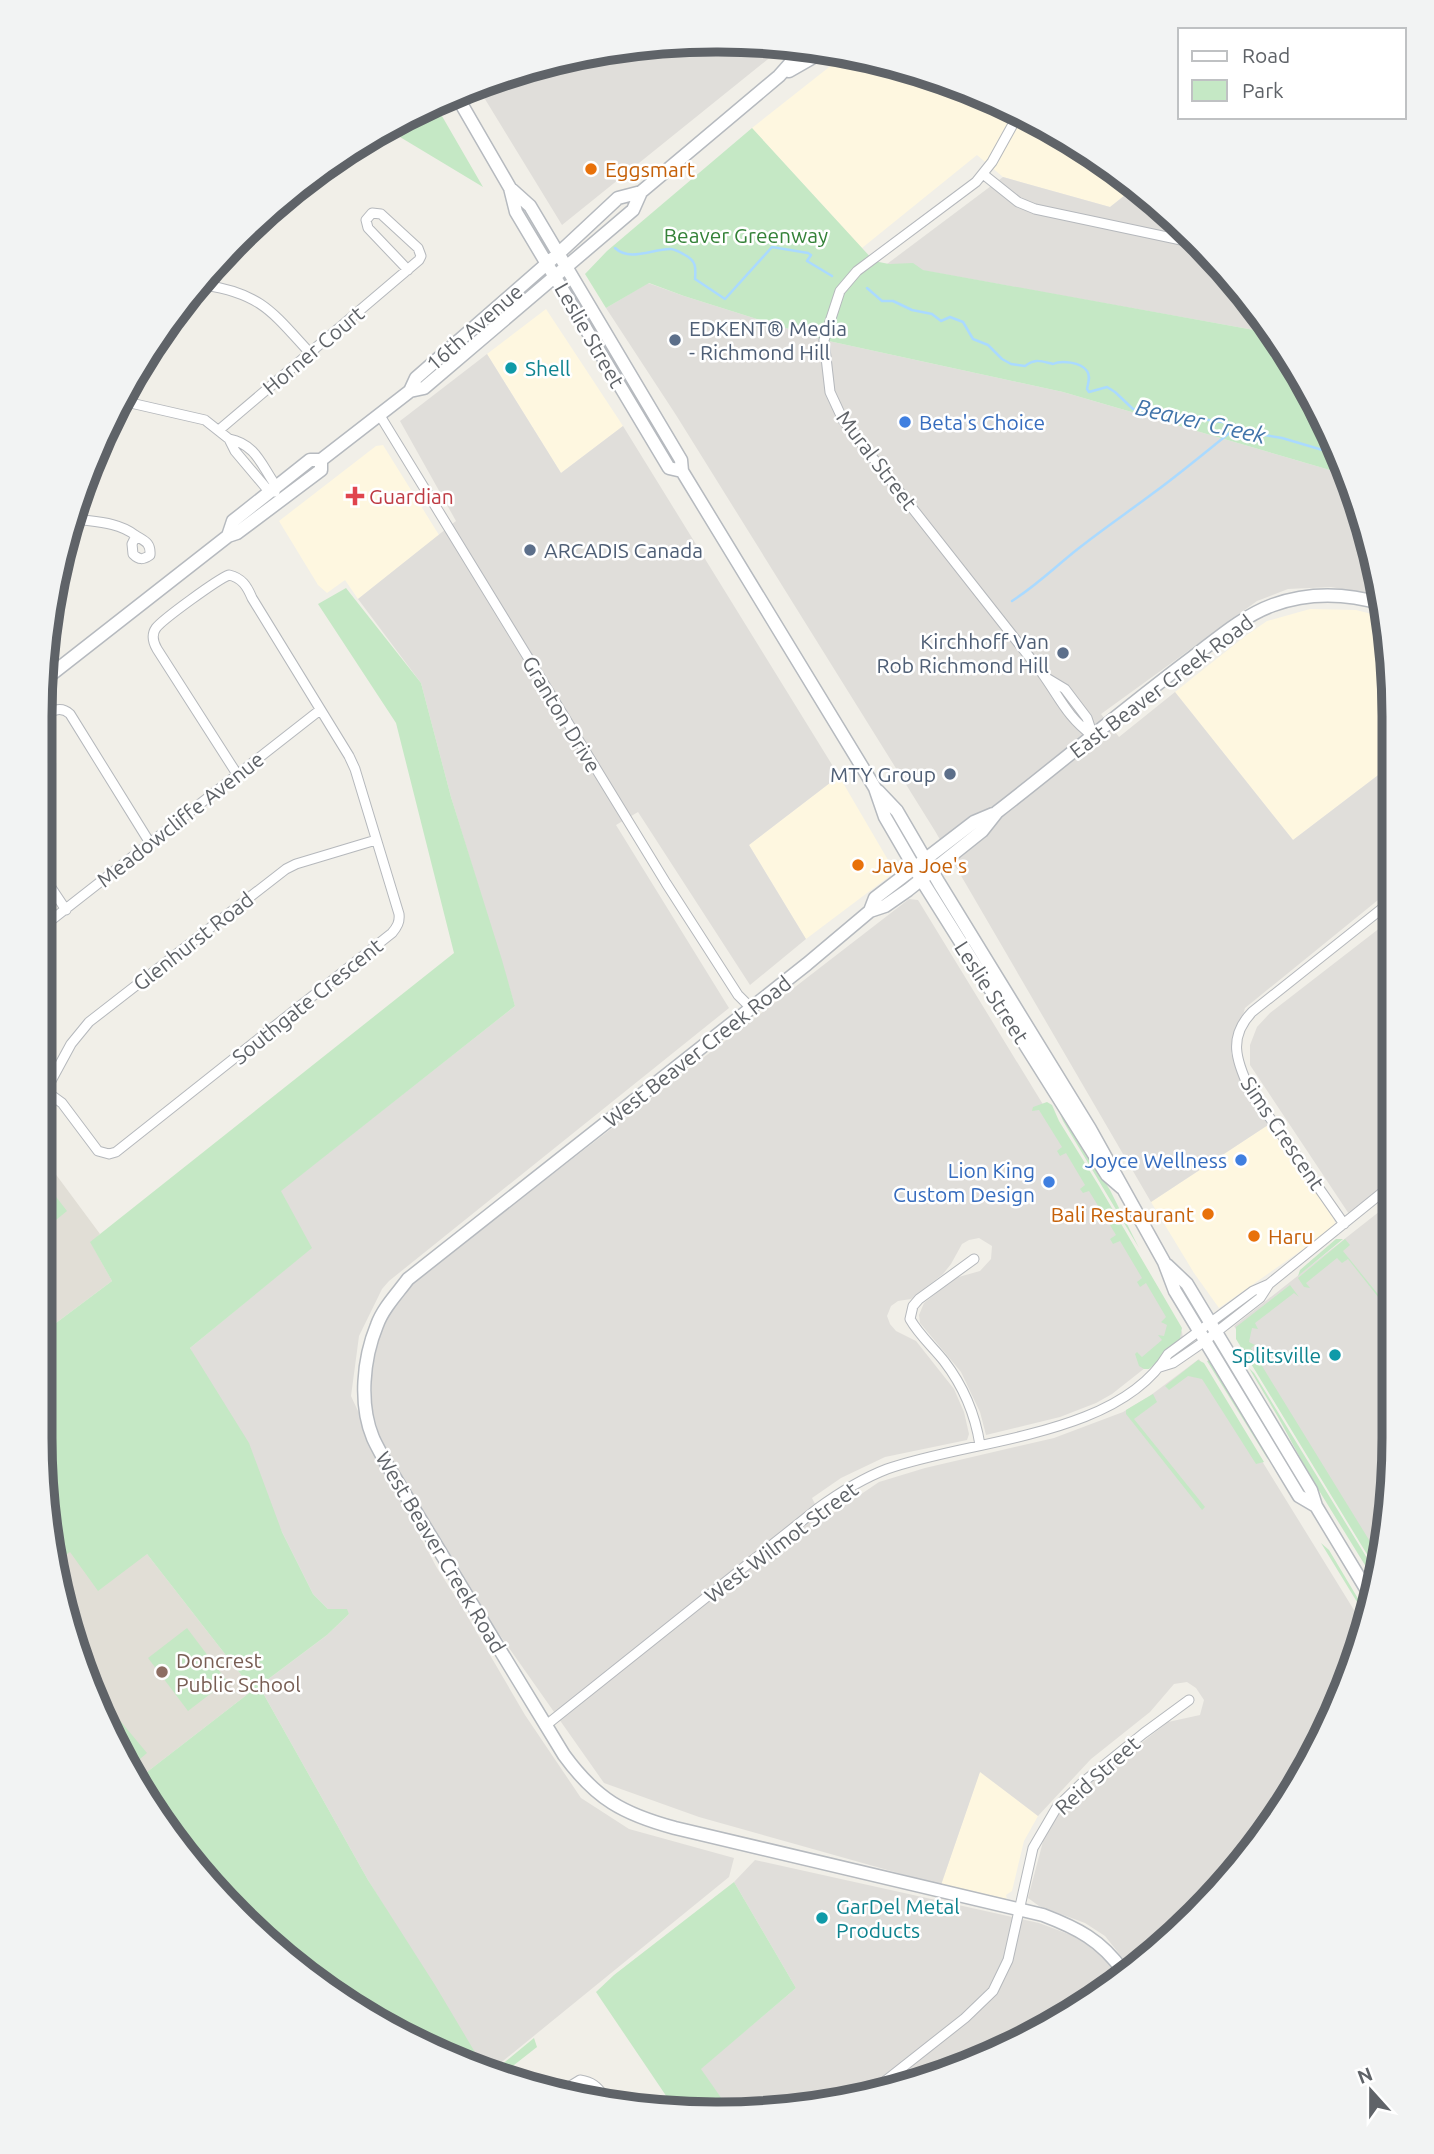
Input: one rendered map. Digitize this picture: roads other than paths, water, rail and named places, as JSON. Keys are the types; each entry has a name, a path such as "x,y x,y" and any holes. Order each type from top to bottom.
{"main road":[{"name":"16th Avenue","path":"410,391 416,378 618,198 641,192 779,76 796,57"},
{"name":"16th Avenue","path":"779,76 810,59"},
{"name":"Leslie Street","path":"461,104 510,188 516,212 669,468 682,471"},
{"name":"Leslie Street","path":"510,188 530,206 567,268 681,460 682,471 875,788 885,817 918,874 1107,1175 1122,1188"},
{"name":"16th Avenue","path":"228,536 233,521 310,459 321,460 410,391 424,388 633,210 641,192"},
{"name":"16th Avenue","path":"54,672 228,536 237,533 321,470 321,460"},
{"name":"East Beaver Creek Road","path":"918,874 974,822 997,812 1240,622 1271,606 1302,597 1324,595 1371,601"},
{"name":"Leslie Street","path":"875,788 897,811 1090,1129 1164,1262 1175,1291 1299,1496 1316,1506"},
{"name":"West Beaver Creek Road","path":"918,874 885,906 870,911 408,1279 377,1325 365,1373 365,1404 372,1436 386,1463 545,1726 580,1777 611,1804 637,1817 675,1828 1063,1922 1087,1935 1107,1951 1120,1966"},
{"name":"Leslie Street","path":"1164,1262 1186,1284 1311,1490 1316,1506 1364,1586"}],"street":[{"name":"Mural Street","path":"1013,122 984,174 967,190 857,271 840,291 824,340 830,392 843,420 1045,677 1065,689 1087,718 1093,736"},
{"path":"984,174 1018,202 1035,209 1179,240"},
{"path":"372,213 381,214 418,248 421,256 408,270 368,228 366,220 372,213"},
{"name":"Horner Court","path":"219,430 408,270"},
{"path":"211,286 243,294 260,302 310,353"},
{"path":"132,403 205,420 229,439 235,451 261,483 267,489 273,489 281,501"},
{"name":"Granton Drive","path":"379,414 666,883 738,995 751,1008"},
{"path":"83,520 123,527 136,536"},
{"name":"Southgate Crescent","path":"52,1096 67,1109 99,1151 109,1154 131,1141 392,933 397,926 399,914 355,769 248,588 237,577 229,575 163,622 155,629 153,639 237,774"},
{"path":"52,711 57,708 65,709 70,715 150,843"},
{"name":"Meadowcliffe Avenue","path":"52,920 320,710"},
{"name":"Glenhurst Road","path":"52,1074 89,1022 268,881 296,864 376,840"},
{"path":"52,889 66,910"},
{"name":"Sims Crescent","path":"1344,1224 1249,1088 1239,1067 1236,1043 1240,1027 1252,1012 1382,909"},
{"name":"West Wilmot Street","path":"545,1726 817,1508 841,1492 888,1468 1076,1420 1125,1396 1160,1367 1173,1363 1213,1328 1259,1298 1269,1284 1382,1193"},
{"path":"974,1259 919,1299 913,1306 909,1319 961,1385 976,1421 980,1445"},
{"name":"Reid Street","path":"887,2079 965,2018 993,1991 1008,1960 1033,1848 1057,1807 1082,1783 1189,1700"},
{"path":"571,2085 580,2080 589,2081 600,2091"}],"waterway":[{"name":"Beaver Creek","path":"615,248 627,254 672,249 678,251 693,262 695,279 725,299 772,247 808,253 811,255 807,261 832,276"},
{"name":"Beaver Creek","path":"867,288 882,301 893,301 912,310 932,314 941,321 950,317 963,322 973,339 988,345 1011,364 1025,366 1038,361 1080,366 1088,373 1089,392 1107,387 1133,409 1229,423 1252,433 1282,438 1326,451"},
{"path":"1012,601 1237,427"}],"place":[{"name":"Eggsmart","path":"591,169"},
{"name":"EDKENT® Media - Richmond Hill","path":"675,340"},
{"name":"Shell","path":"511,368"},
{"name":"Beta's Choice","path":"905,422"},
{"name":"Guardian","path":"355,496"},
{"name":"ARCADIS Canada","path":"530,550"},
{"name":"Kirchhoff Van Rob Richmond Hill","path":"1063,653"},
{"name":"MTY Group","path":"950,774"},
{"name":"Java Joe's","path":"858,865"},
{"name":"Joyce Wellness","path":"1241,1160"},
{"name":"Lion King Custom Design","path":"1049,1182"},
{"name":"Bali Restaurant","path":"1208,1214"},
{"name":"Haru","path":"1254,1236"},
{"name":"Splitsville","path":"1335,1355"},
{"name":"Doncrest Public School","path":"162,1672"},
{"name":"GarDel Metal Products","path":"822,1918"}],"park label":[{"name":"Beaver Greenway","path":"746,235"}]}
